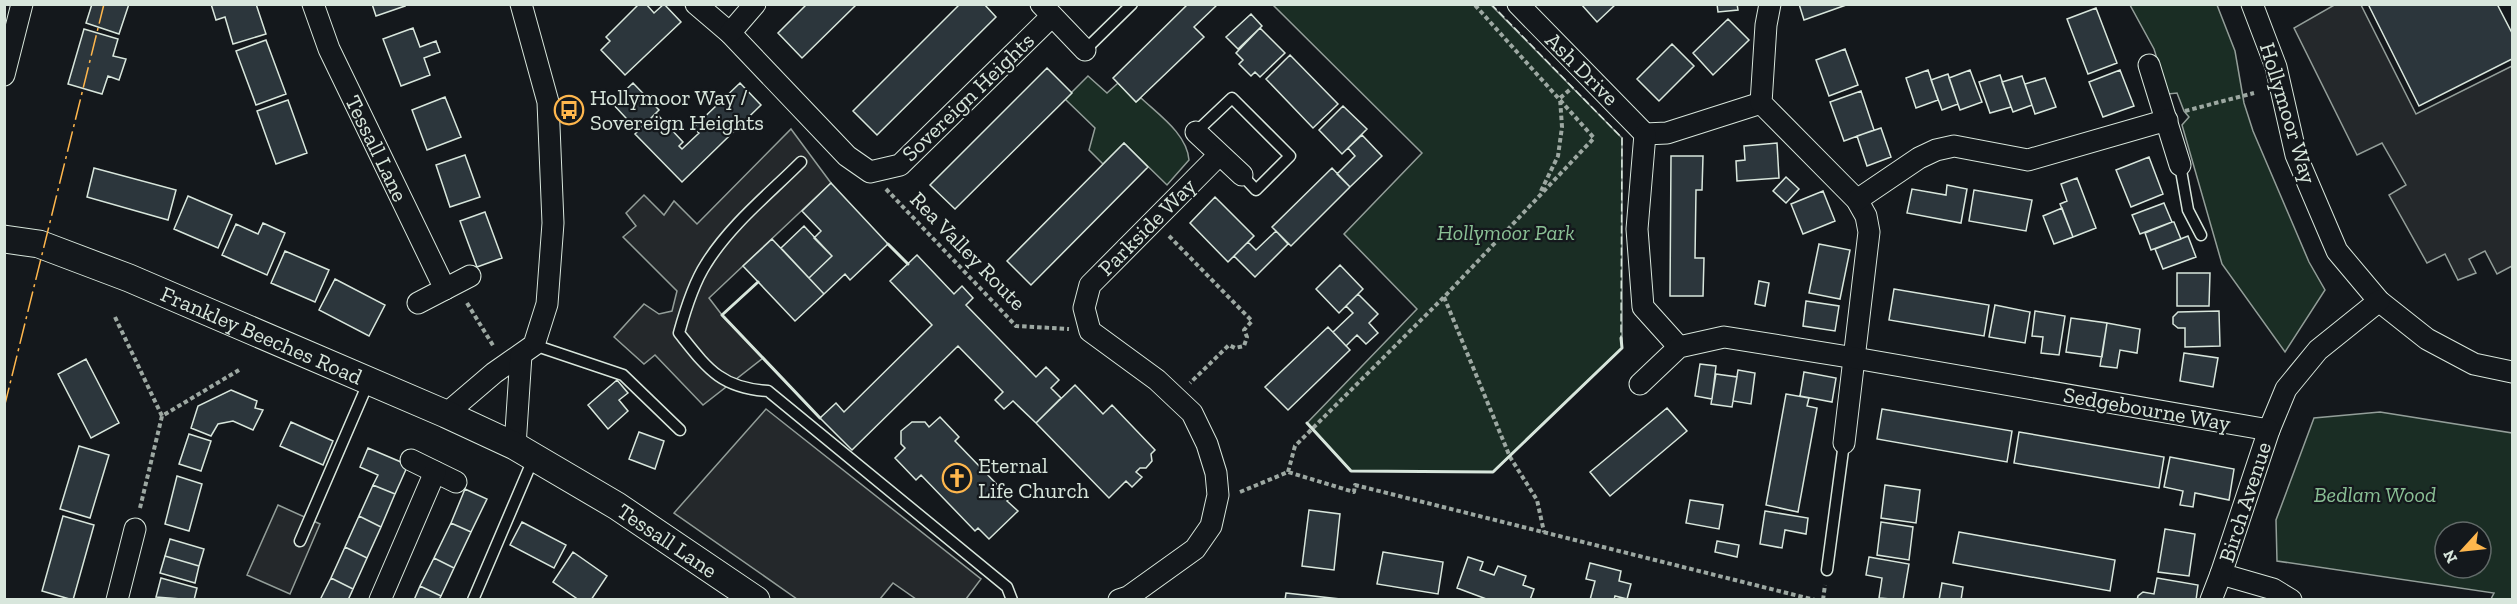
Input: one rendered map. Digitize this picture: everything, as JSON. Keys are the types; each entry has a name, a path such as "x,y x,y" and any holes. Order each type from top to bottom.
{"street":[{"path":"4,75 22,4"},
{"name":"Tessall Lane","path":"313,4 329,50 457,283"},
{"path":"521,4 548,102 553,223 547,304 528,350 525,451"},
{"path":"696,4 730,33 847,156 870,172"},
{"path":"730,33 755,4"},
{"name":"Ash Drive","path":"1518,4 1646,134"},
{"path":"1770,4 1766,25 1761,103 1857,200 1866,216 1869,232 1844,443"},
{"name":"Hollymoor Way","path":"2252,4 2276,67 2296,155 2337,251 2379,301 2427,339 2474,364 2512,372"},
{"name":"Sovereign Heights","path":"870,172 900,165 1046,10 1085,50"},
{"path":"2149,65 2180,165"},
{"path":"1640,384 1679,347 1643,307 1637,229 1646,134 1667,133 1761,103"},
{"path":"1857,200 1919,158 1936,150 1953,146 2028,160 2167,120"},
{"path":"1196,132 1242,175"},
{"name":"Parkside Way","path":"1090,331 1084,308 1090,285 1219,155"},
{"name":"Frankley Beeches Road","path":"4,239 39,244 129,278 446,414 525,451"},
{"path":"418,303 457,283"},
{"path":"2269,430 2286,389 2318,350 2379,301"},
{"path":"1090,331 1157,380 1192,413 1207,444 1216,473 1218,495 1211,526 1195,549 1128,597 1119,600"},
{"name":"Sedgebourne Way","path":"1679,347 1724,337 2269,430"},
{"path":"446,414 494,373 528,350"},
{"name":"Birch Avenue","path":"2211,600 2269,430"},
{"name":"Tessall Lane","path":"525,451 617,506 756,600"},
{"path":"411,460 456,482"},
{"path":"380,600 435,472"},
{"path":"117,600 135,530"},
{"name":"Birch Avenue","path":"2221,574 2273,589 2291,600"}],"lane":[{"path":"1085,50 1132,4"},
{"path":"1196,132 1232,98 1290,156 1256,190 1242,175"},
{"path":"801,162 736,225 705,265 686,309 679,333 708,370 745,389 768,391 1007,587 1011,600"},
{"path":"2180,165 2188,210 2201,235"},
{"path":"528,350 623,375 680,429"},
{"path":"300,541 369,381"},
{"path":"1827,570 1844,443"},
{"path":"473,600 525,451"}],"path":[{"path":"1288,472 1295,446 1444,297 1594,138 1474,4"},
{"path":"2167,120 2184,111 2254,93"},
{"path":"1540,194 1558,156 1562,128 1560,98"},
{"name":"Rea Valley Route","path":"870,172 1016,326 1090,331"},
{"path":"1154,220 1252,321 1244,330 1248,337 1244,346 1234,348 1229,345 1176,397"},
{"path":"457,283 494,347 528,350"},
{"path":"1444,297 1510,457 1538,500 1544,532"},
{"path":"115,317 162,416 135,530"},
{"path":"162,416 239,370"},
{"path":"1218,495 1238,493 1288,472 1354,492 1355,485 1815,600"}],"green space":[{"name":"Hollymoor Park","path":"1273,5 1491,5 1622,138 1622,348 1493,472 1351,471 1307,423 1417,309 1344,234 1422,153"},
{"path":"2130,5 2217,5 2235,51 2244,103 2253,131 2309,262 2325,290 2285,352 2222,264 2182,125 2189,117 2177,93 2168,94 2154,49"},
{"path":"1088,76 1107,93 1118,83 1136,102 1141,98 1178,133 1189,160 1167,185 1124,143 1103,164 1089,150 1095,128 1065,99"},
{"name":"Bedlam Wood","path":"2380,412 2512,433 2512,599 2491,599 2494,593 2277,561 2276,520 2314,418"}],"shaded area":[{"path":"2336,4 2361,5 2416,114 2512,66 2512,266 2497,274 2485,251 2469,259 2476,273 2458,280 2445,254 2427,263 2389,195 2406,185 2382,143 2357,155 2294,28"},
{"path":"791,129 831,183 709,298 763,358 703,405 655,355 644,364 614,337 644,304 659,314 672,311 677,291 623,237 636,226 626,213 644,195 664,215 674,201 697,224"},
{"path":"766,409 981,579 966,599 916,599 893,583 880,599 797,599 674,513"},
{"path":"278,505 320,524 290,594 247,575"}],"building":[{"path":"92,4 129,4 119,34 86,23"},
{"path":"211,4 256,4 266,34 233,44 225,17 216,20"},
{"path":"372,4 404,4 405,6 376,16"},
{"path":"639,4 646,4 654,13 664,4 681,22 625,75 601,50 610,41 606,37"},
{"path":"807,4 857,4 802,58 778,33"},
{"path":"960,4 984,4 996,17 877,135 853,111"},
{"path":"1188,4 1218,4 1194,27 1204,37 1136,102 1113,78"},
{"path":"1581,4 1616,4 1597,22"},
{"path":"1717,4 1737,4 1738,10 1718,12"},
{"path":"1799,4 1849,4 1804,20"},
{"path":"2368,4 2497,4 2512,33 2512,59 2419,106"},
{"path":"2096,8 2117,63 2088,74 2067,19"},
{"path":"1251,14 1262,26 1238,49 1226,37"},
{"path":"1728,19 1749,40 1713,75 1693,53"},
{"path":"413,28 420,47 436,41 440,52 424,58 430,75 401,86 383,39"},
{"path":"1260,28 1285,53 1260,77 1255,72 1251,76 1239,64 1243,60 1236,53"},
{"path":"84,29 118,39 113,56 126,59 119,80 108,76 102,94 68,84"},
{"path":"266,40 286,94 256,105 236,51"},
{"path":"1672,44 1694,66 1659,101 1637,79"},
{"path":"1845,49 1858,85 1829,96 1816,60"},
{"path":"1290,55 1338,104 1313,128 1266,79"},
{"path":"1047,68 1072,93 955,209 930,185"},
{"path":"1928,70 1938,100 1916,108 1906,78"},
{"path":"1970,70 1982,102 1960,110 1949,78"},
{"path":"2120,70 2134,106 2103,117 2089,82"},
{"path":"1948,74 1958,104 1942,110 1931,80"},
{"path":"2000,75 2011,107 1990,113 1979,82"},
{"path":"2022,76 2032,105 2013,112 2002,82"},
{"path":"2045,78 2056,107 2035,114 2025,84"},
{"path":"633,83 659,110 638,131 612,103"},
{"path":"740,83 761,105 682,182 635,134 656,113 683,142 679,146 682,149 699,133 693,128"},
{"path":"1861,91 1874,130 1844,141 1830,102"},
{"path":"445,97 461,137 427,150 412,110"},
{"path":"288,100 307,153 276,164 257,111"},
{"path":"1343,106 1367,129 1342,154 1319,130"},
{"path":"1881,128 1891,157 1867,166 1857,136"},
{"path":"1362,135 1382,156 1350,187 1337,174 1355,156 1348,148"},
{"path":"1124,143 1148,167 1031,285 1007,261"},
{"path":"1777,143 1779,178 1737,181 1736,161 1745,160 1744,146"},
{"path":"465,155 480,197 450,207 436,165"},
{"path":"1671,156 1703,156 1702,190 1696,190 1695,258 1704,258 1703,296 1670,296"},
{"path":"2149,157 2163,194 2131,207 2116,170"},
{"path":"94,168 176,190 168,220 87,197"},
{"path":"1332,168 1350,187 1291,246 1272,227"},
{"path":"1786,177 1799,189 1786,203 1773,191"},
{"path":"2077,178 2096,228 2073,237 2060,204 2067,201 2061,184"},
{"path":"831,183 888,244 850,280 845,274 824,294 809,278 832,256 814,238 821,231 802,211"},
{"path":"1947,185 1967,189 1961,223 1907,213 1912,189 1946,195"},
{"path":"1974,190 2032,200 2026,231 1969,221"},
{"path":"1823,191 1835,221 1803,234 1791,204"},
{"path":"188,196 232,215 218,248 174,229"},
{"path":"1215,197 1254,236 1228,262 1190,223"},
{"path":"2164,203 2172,222 2140,234 2132,215"},
{"path":"2062,208 2073,237 2054,244 2043,216"},
{"path":"485,212 502,258 477,267 460,221"},
{"path":"2172,222 2181,239 2151,250 2145,233"},
{"path":"263,223 285,233 267,275 222,255 236,224 258,234"},
{"path":"804,226 832,256 809,278 781,248"},
{"path":"1276,231 1288,244 1255,277 1234,256 1248,242 1256,250"},
{"path":"2188,236 2196,257 2163,269 2155,249"},
{"path":"772,239 824,294 795,321 743,266"},
{"path":"1819,244 1850,250 1840,299 1809,293"},
{"path":"285,251 329,270 315,302 271,283"},
{"path":"917,255 954,294 962,286 973,298 966,305 1036,377 1046,367 1059,380 1051,388 1061,398 1036,423 1013,401 1004,409 995,400 1003,392 958,346 852,450 820,418 836,403 844,412 932,325 890,281"},
{"path":"1340,265 1363,289 1339,313 1316,289"},
{"path":"2177,273 2210,273 2209,306 2177,306"},
{"path":"335,279 385,305 369,336 319,310"},
{"path":"1759,281 1769,283 1765,306 1755,304"},
{"path":"1894,289 1989,305 1984,336 1889,320"},
{"path":"1358,294 1378,314 1369,323 1378,333 1366,344 1357,335 1346,346 1333,332 1353,313 1346,306"},
{"path":"1806,301 1839,306 1835,331 1803,326"},
{"path":"1995,305 2030,312 2025,343 1989,337"},
{"path":"2035,311 2065,316 2059,355 2041,353 2043,337 2032,336"},
{"path":"2219,311 2220,346 2185,347 2185,328 2178,328 2173,324 2173,317 2178,312"},
{"path":"2071,318 2107,323 2102,357 2066,352"},
{"path":"2107,323 2140,329 2137,353 2120,350 2117,368 2100,366"},
{"path":"1328,327 1350,350 1288,410 1265,387"},
{"path":"2184,353 2218,358 2213,387 2180,381"},
{"path":"86,359 119,423 91,438 58,374"},
{"path":"1700,364 1716,366 1712,399 1695,396"},
{"path":"1738,370 1755,373 1751,404 1733,401"},
{"path":"1804,372 1836,378 1832,402 1800,396"},
{"path":"1716,374 1737,377 1732,407 1711,404"},
{"path":"617,380 628,393 619,400 628,411 608,429 588,405"},
{"path":"1075,385 1103,414 1112,405 1155,450 1151,454 1152,461 1146,468 1140,468 1136,472 1142,477 1132,487 1126,481 1109,498 1036,423"},
{"path":"231,390 257,401 255,408 263,410 253,430 233,421 218,424 211,436 191,428 198,406"},
{"path":"1786,394 1809,398 1807,406 1817,408 1798,512 1766,505"},
{"path":"1667,408 1687,431 1610,496 1590,472"},
{"path":"1882,409 2012,431 2007,462 1877,439"},
{"name":"Eternal Life Church","path":"940,417 959,437 955,441 1010,498 1007,501 1018,511 989,539 978,528 975,531 921,475 916,480 895,458 905,448 901,444 901,431 912,422 925,422 929,427"},
{"path":"291,422 333,441 323,465 280,446"},
{"path":"639,432 664,441 655,469 629,459"},
{"path":"2019,432 2164,457 2159,488 2014,463"},
{"path":"189,434 211,441 201,471 179,464"},
{"path":"79,446 109,455 90,518 60,509"},
{"path":"368,448 408,465 395,494 373,485 378,475 360,467"},
{"path":"2170,457 2234,469 2229,500 2195,493 2193,507 2180,505 2183,491 2164,487"},
{"path":"177,476 202,484 189,531 165,524"},
{"path":"373,485 395,494 381,527 359,516"},
{"path":"1885,485 1920,490 1916,523 1881,518"},
{"path":"465,489 487,499 471,532 451,523"},
{"path":"1690,500 1723,505 1719,529 1686,523"},
{"path":"1309,510 1340,514 1334,570 1302,566"},
{"path":"1765,511 1808,518 1806,534 1785,530 1782,548 1760,544"},
{"path":"63,516 94,525 73,600 42,591"},
{"path":"359,516 381,527 367,558 345,547"},
{"path":"522,522 566,545 554,568 510,545"},
{"path":"1881,522 1913,527 1909,560 1877,555"},
{"path":"451,523 471,532 454,568 434,558"},
{"path":"2165,529 2195,534 2189,576 2158,572"},
{"path":"1959,532 2115,560 2110,591 1953,563"},
{"path":"170,539 204,549 199,566 165,556"},
{"path":"1717,541 1739,545 1737,557 1715,552"},
{"path":"345,547 367,558 353,589 331,578"},
{"path":"573,552 607,576 591,600 579,600 553,582"},
{"path":"1383,552 1443,562 1438,594 1377,584"},
{"path":"165,556 199,566 195,583 160,573"},
{"path":"1468,557 1483,562 1480,570 1494,575 1498,566 1526,576 1523,585 1534,589 1530,600 1489,600 1457,588"},
{"path":"1869,557 1909,564 1903,600 1879,598 1882,578 1866,575"},
{"path":"434,558 454,568 441,596 420,586"},
{"path":"1590,563 1621,571 1619,581 1631,584 1627,599 1615,596 1614,600 1590,600 1595,581 1586,579"},
{"path":"161,578 197,588 194,600 156,597"},
{"path":"331,578 353,589 348,600 320,600"},
{"path":"2157,578 2198,585 2196,600 2137,600 2143,592 2154,594"},
{"path":"1942,583 1963,587 1961,600 1939,600"},
{"path":"420,586 441,596 439,600 414,600"},
{"path":"1286,593 1340,599 1340,600 1285,600"}],"fence":[{"path":"1491,4 1622,138 1621,338"}],"wall":[{"path":"888,244 908,264"},
{"path":"758,282 722,315 820,418"},
{"path":"1307,423 1351,471 1493,472 1622,348 1621,338"}],"power":[{"path":"4,408 104,4"}],"place":[{"name":"Hollymoor Way / Sovereign Heights","path":"569,110"},
{"name":"Eternal Life Church","path":"957,478"}]}
